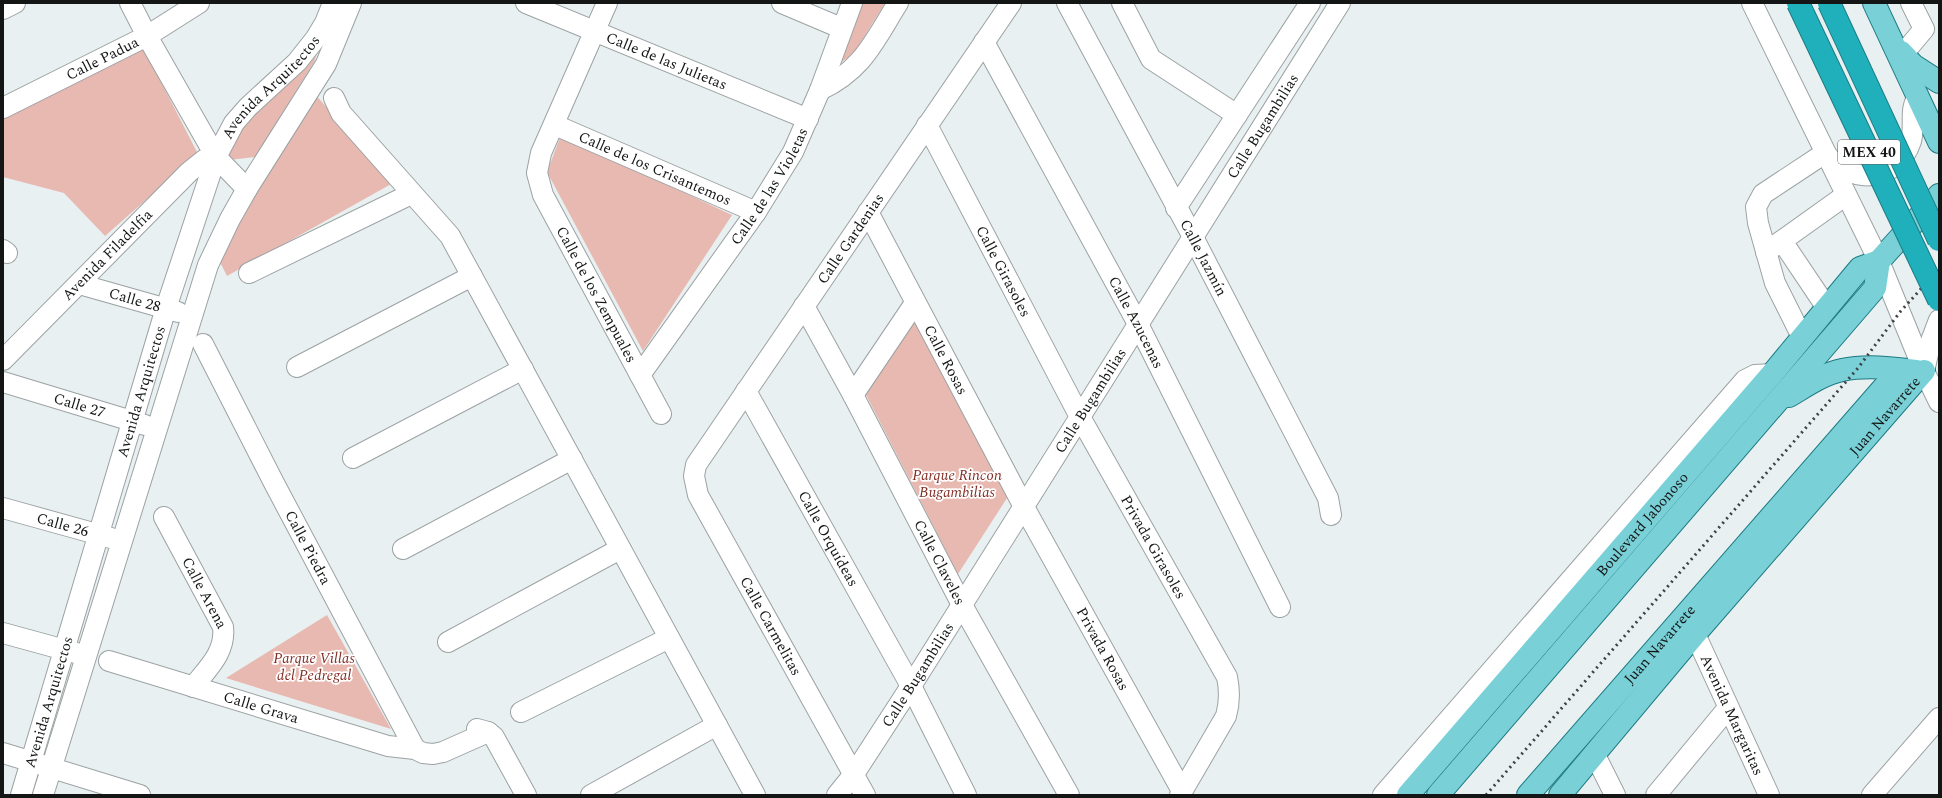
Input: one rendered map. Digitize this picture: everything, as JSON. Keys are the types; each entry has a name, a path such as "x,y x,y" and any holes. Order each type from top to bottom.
{"highway":[{"name":"MEX 40","path":"1798,3 1939,300"},
{"name":"MEX 40","path":"1829,3 1939,240"}],"main road":[{"path":"1874,3 1898,48 1939,142"},
{"path":"1898,48 1913,65 1939,82"},
{"name":"Boulevard Jabonoso","path":"1408,795 1473,707 1772,374 1860,268 1879,261 1937,198"},
{"name":"Boulevard Jabonoso","path":"1438,795 1875,288 1879,261"},
{"path":"1776,403 1819,379 1841,370 1881,368 1924,371"},
{"name":"Juan Navarrete","path":"1560,795 1695,634 1924,371"},
{"name":"Juan Navarrete","path":"1528,795 1886,385 1924,371"}],"street":[{"path":"3,9 15,3"},
{"path":"130,3 146,36 216,156 247,189"},
{"name":"Calle Padua","path":"3,108 146,36 199,3"},
{"path":"332,28 333,3"},
{"path":"332,28 351,3"},
{"name":"Calle de las Julietas","path":"526,3 808,119"},
{"path":"555,125 607,3"},
{"path":"782,3 841,28"},
{"name":"Calle de las Violetas","path":"640,374 756,212 793,152 820,90 841,28 852,3"},
{"path":"820,90 835,82 855,67 864,57 898,3"},
{"name":"Calle Gardenias","path":"694,476 696,465 701,456 1011,3"},
{"name":"Calle Jazmín","path":"1067,3 1176,208 1193,237 1328,498 1331,515"},
{"path":"1122,3 1150,59 1237,115"},
{"name":"Calle Bugambilias","path":"837,795 854,774 911,686 1340,3"},
{"path":"1752,3 1879,261 1924,371 1939,402"},
{"path":"1898,48 1924,29 1911,3"},
{"path":"1310,4 1328,22"},
{"name":"Calle Bugambilias","path":"1176,208 1310,4"},
{"name":"Avenida Arquitectos","path":"21,795 100,535 166,308 216,156 234,122 248,107 297,62 316,38 332,28"},
{"name":"Avenida Arquitectos","path":"43,795 86,655 123,542 191,316 213,254 247,189 326,64 332,28"},
{"name":"Calle Azucenas","path":"984,42 1138,324 1280,607"},
{"path":"1825,153 1836,165 1849,173 1868,176 1888,170 1902,158 1908,150 1914,130 1913,110 1918,96"},
{"path":"334,98 341,113 411,194 450,236 755,795"},
{"name":"Calle de los Zempuales","path":"555,125 541,153 537,173 543,195 661,414"},
{"name":"Calle de los Crisantemos","path":"555,125 756,212"},
{"name":"Calle Girasoles","path":"927,125 1080,417"},
{"path":"1802,337 1775,283 1758,224 1756,207 1763,194 1825,153"},
{"name":"Avenida Filadelfia","path":"3,360 189,172 204,160 216,156"},
{"path":"250,273 411,194"},
{"path":"1766,252 1846,195"},
{"name":"Calle Rosas","path":"868,212 1024,507"},
{"path":"1782,241 1827,308"},
{"path":"297,367 472,276"},
{"name":"Calle 28","path":"79,284 191,316"},
{"path":"853,395 915,303"},
{"name":"Calle Claveles","path":"804,306 853,395 962,605 1069,795"},
{"path":"1924,371 1931,341 1939,320"},
{"name":"Calle Piedra","path":"203,344 415,749"},
{"path":"353,458 523,368"},
{"name":"Calle 27","path":"3,382 156,429"},
{"name":"Calle Orquídeas","path":"746,391 911,686 966,795"},
{"name":"Privada Girasoles","path":"1080,417 1227,677 1230,688 1226,716 1181,793"},
{"path":"404,548 572,459"},
{"name":"Calle Carmelitas","path":"694,476 698,495 865,795"},
{"name":"Privada Rosas","path":"1024,507 1181,793"},
{"name":"Calle 26","path":"3,508 123,542"},
{"name":"Calle Arena","path":"164,517 223,627 224,639 221,651 193,687"},
{"path":"448,642 620,549"},
{"path":"3,633 64,651 86,655"},
{"name":"Avenida Margaritas","path":"1695,634 1766,794"},
{"path":"521,712 669,638"},
{"name":"Calle Grava","path":"109,661 388,746 415,749 472,729 482,729 488,732 496,740 526,795"},
{"path":"1383,795 1473,707"},
{"path":"1656,795 1728,708"},
{"path":"1872,795 1939,718"},
{"path":"591,795 717,725"},
{"path":"3,753 140,795"},
{"path":"1595,754 1615,795"}],"green space":[{"path":"858,3 885,3 853,55 833,67"},
{"path":"322,39 314,62 255,157 229,160 222,154 237,125"},
{"path":"142,45 198,154 105,236 64,193 3,177 3,115"},
{"path":"314,93 393,183 227,276 217,256"},
{"path":"561,135 732,215 643,351 547,172"},
{"name":"Parque Rincon Bugambilias","path":"916,315 1009,495 958,574 864,391"},
{"name":"Parque Villas del Pedregal","path":"327,615 391,729 226,678"}],"railway":[{"path":"1486,795 1858,368 1900,312 1939,269"}]}
